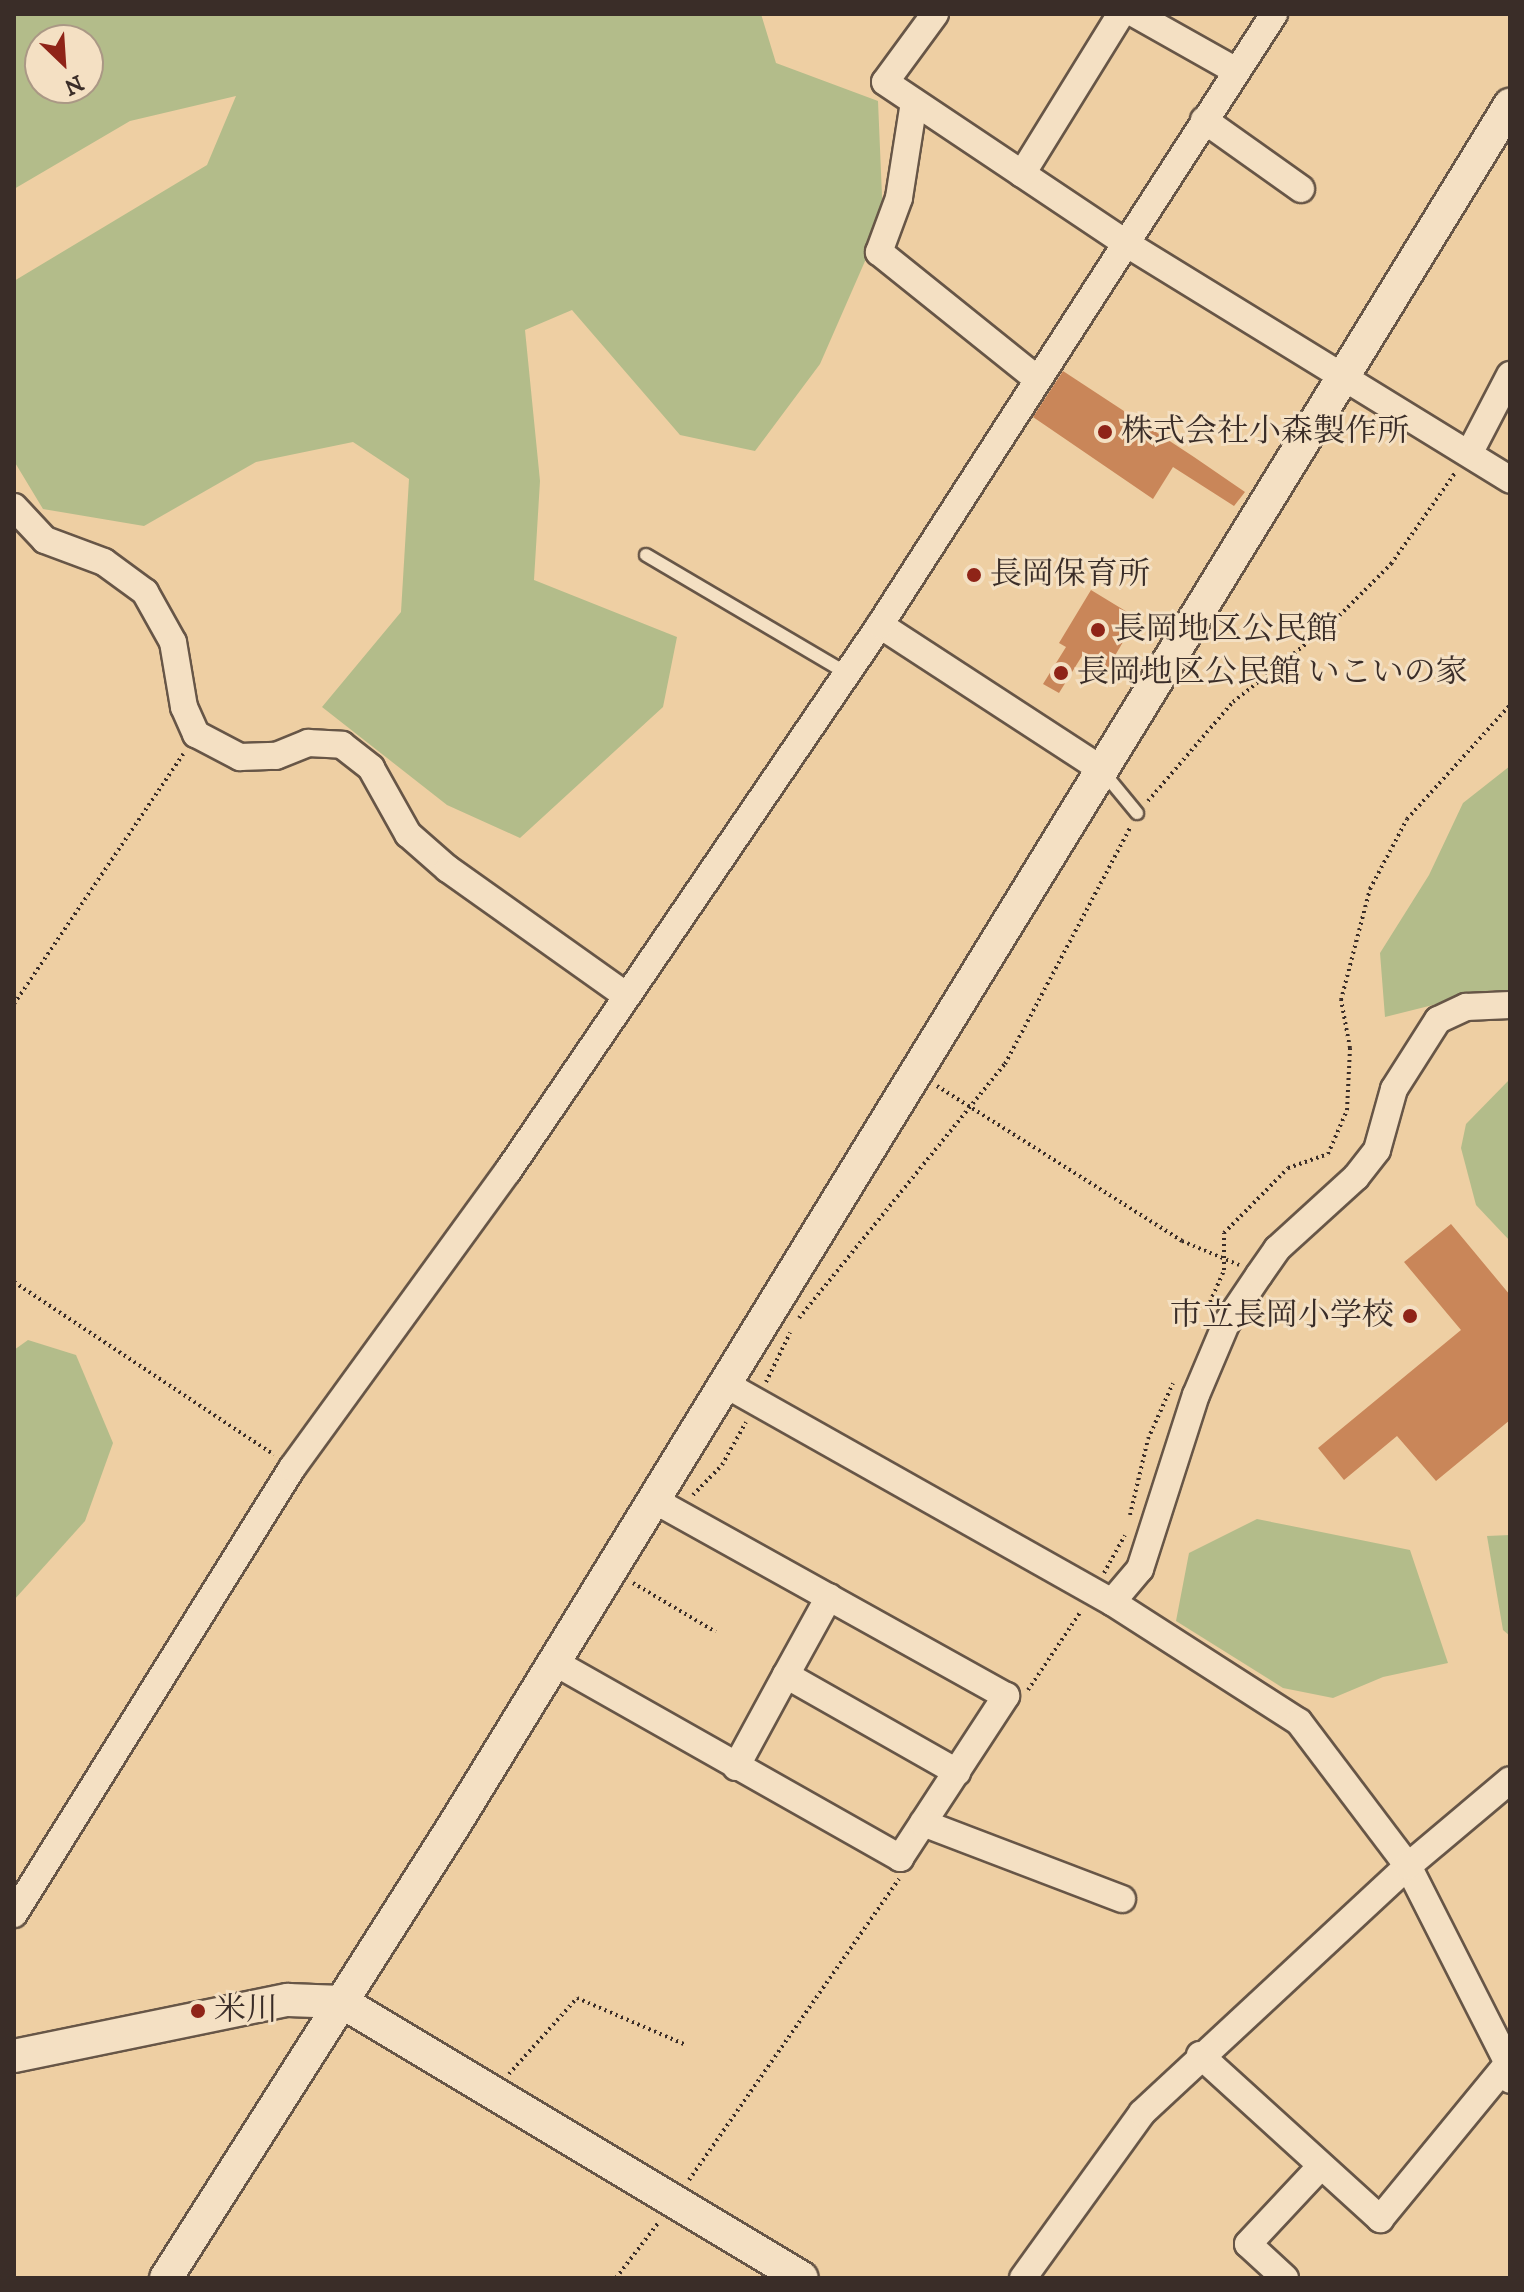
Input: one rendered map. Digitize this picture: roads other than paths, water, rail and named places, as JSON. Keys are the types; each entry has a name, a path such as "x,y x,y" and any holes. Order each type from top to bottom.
{"street":[{"path":"935,14 885,82 1127,244 1470,452 1510,480"},
{"path":"1022,174 1121,14"},
{"path":"1135,14 1236,71"},
{"path":"14,1914 292,1468 508,1171 880,625 1274,14"},
{"path":"914,102 899,198 879,252 1037,379"},
{"path":"166,2278 554,1662 665,1506 725,1384 913,1071 1510,105"},
{"path":"1204,120 1301,189"},
{"path":"1470,452 1510,375"},
{"path":"14,507 45,540 104,562 145,592 173,642 196,734 240,757 276,756 308,743 342,745 371,768 408,834 448,869 627,996"},
{"path":"880,625 1099,768"},
{"path":"1103,1596 1140,1569 1196,1395 1226,1324 1259,1275 1277,1249 1356,1177 1377,1150 1394,1089 1438,1020 1466,1007 1510,1005"},
{"path":"725,1384 1103,1596 1299,1722 1408,1866 1509,2069 1380,2219 1200,2055"},
{"path":"554,1662 900,1858 1006,1696 665,1506"},
{"path":"736,1767 829,1597"},
{"path":"786,1675 957,1772"},
{"path":"1023,2278 1142,2113 1200,2055 1408,1866 1510,1780"},
{"path":"923,1823 1122,1899"},
{"path":"14,2056 288,2000 342,2002 496,2088 802,2278"},
{"path":"1285,2278 1248,2244 1321,2166"}],"lane":[{"path":"646,555 846,673"},
{"path":"1099,768 1137,813"}],"place":[{"name":"株式会社小森製作所","path":"1105,432"},
{"name":"長岡保育所","path":"974,575"},
{"name":"長岡地区公民館","path":"1098,630"},
{"name":"長岡地区公民館 いこいの家","path":"1061,673"},
{"name":"市立長岡小学校","path":"1410,1316"},
{"name":"米川","path":"198,2011"}]}
